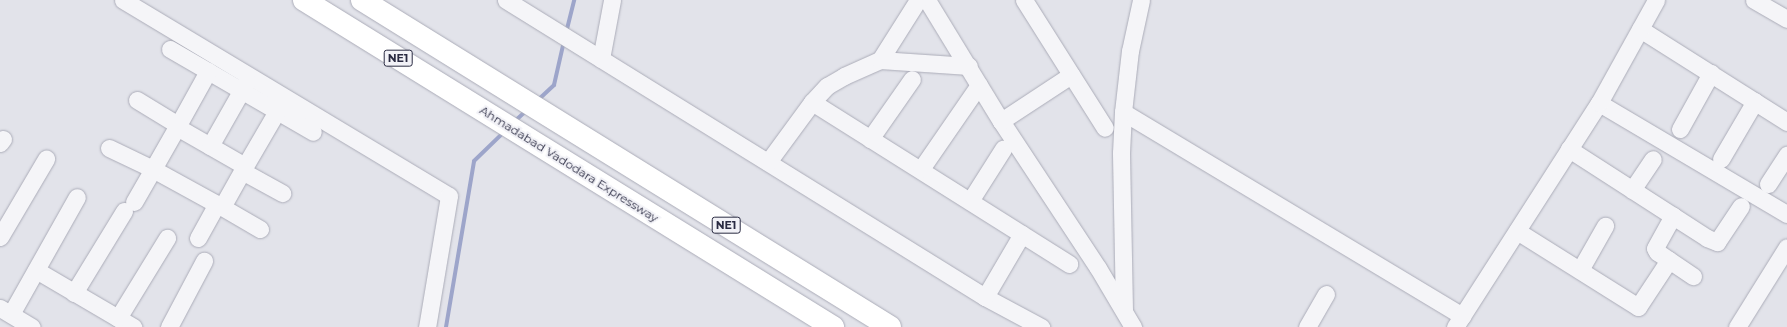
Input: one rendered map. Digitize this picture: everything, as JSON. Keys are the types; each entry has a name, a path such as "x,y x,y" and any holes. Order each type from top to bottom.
{"highway":[{"name":"Ahmadabad Vadodara Expressway","path":"304,0 833,327"},
{"name":"NE1","path":"362,0 890,327"}],"street":[{"path":"123,0 449,196 427,327"},
{"path":"506,0 985,297 1041,327"},
{"path":"601,59 612,0"},
{"path":"880,60 918,0"},
{"path":"927,0 1001,121 1098,268 1133,327"},
{"path":"1024,0 1105,128"},
{"path":"1124,310 1121,153 1123,112 1130,51 1141,0"},
{"path":"1123,112 1459,322 1600,103 1656,0"},
{"path":"1754,0 1787,19"},
{"path":"1640,29 1787,122"},
{"path":"170,49 313,132"},
{"path":"768,162 812,102 827,86 844,76 880,60 968,66"},
{"path":"74,293 153,168 208,71"},
{"path":"1680,128 1710,73"},
{"path":"1001,121 1071,75"},
{"path":"210,146 250,76"},
{"path":"870,139 912,79"},
{"path":"921,169 979,85"},
{"path":"136,100 282,192"},
{"path":"1721,159 1755,101"},
{"path":"812,102 921,169 1069,264"},
{"path":"1600,103 1787,214"},
{"path":"198,238 244,168 277,111"},
{"path":"109,148 153,168 260,229"},
{"path":"970,201 1003,149"},
{"path":"1569,149 1707,238 1717,242 1741,206"},
{"path":"1768,184 1787,155"},
{"path":"0,237 46,159"},
{"path":"1632,190 1653,159"},
{"path":"32,327 5,311 36,270 78,197"},
{"path":"1674,216 1655,248 1657,252 1693,276"},
{"path":"1580,270 1605,226"},
{"path":"1517,231 1638,307 1669,260"},
{"path":"985,297 1022,234"},
{"path":"118,318 166,238"},
{"path":"1737,327 1784,257"},
{"path":"169,327 204,261"},
{"path":"36,270 133,327"},
{"path":"1307,327 1326,294"}],"waterway":[{"path":"566,33 574,0"},
{"path":"538,100 554,85 564,41"},
{"path":"514,122 527,110"},
{"path":"446,327 474,161 505,131"}]}
